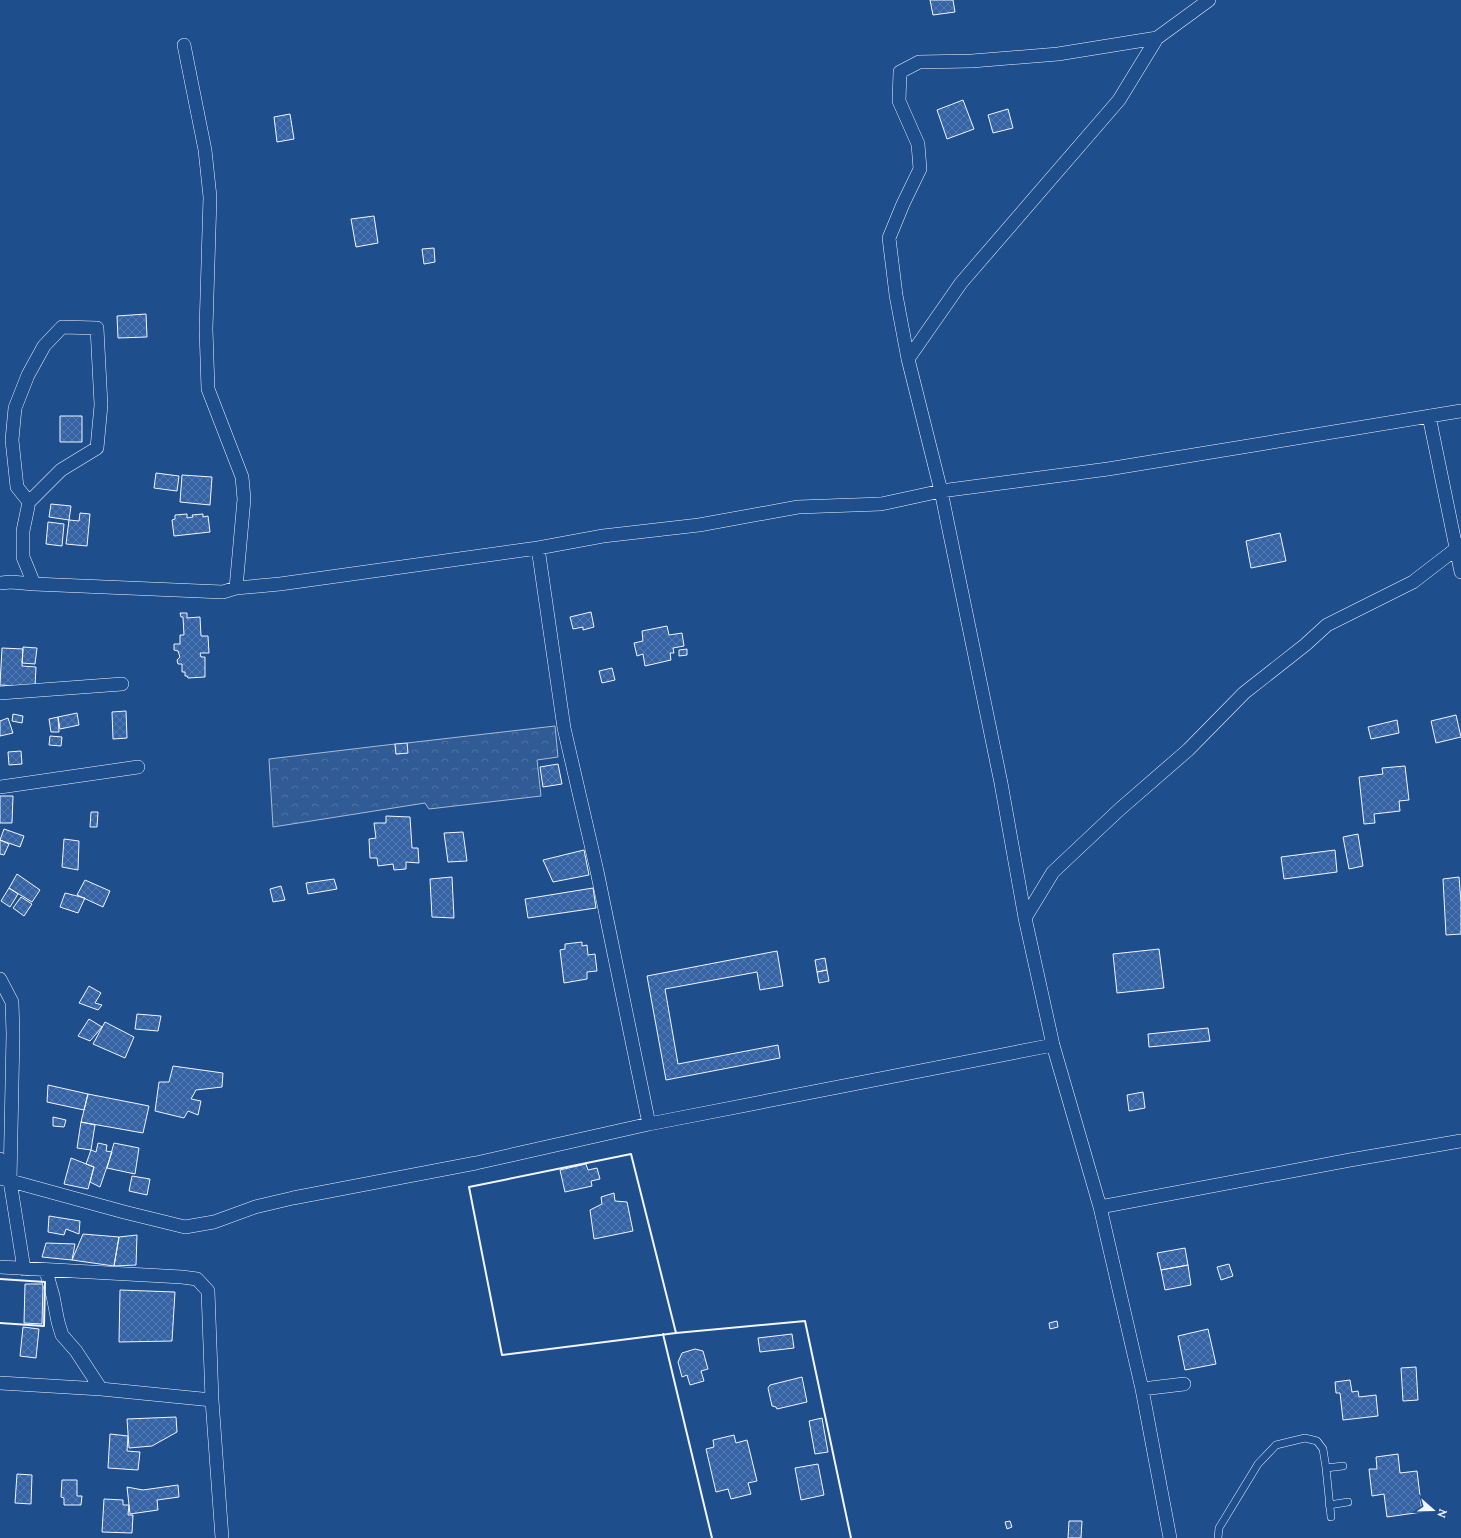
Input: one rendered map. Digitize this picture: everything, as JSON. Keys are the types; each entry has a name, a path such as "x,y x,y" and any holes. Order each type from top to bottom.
{"street":[{"path":"908,359 961,283 1119,100 1157,38 1209,0"},
{"path":"1157,38 1058,54 972,61 919,62 900,72 899,101 918,144 920,170 903,204 889,238 896,295 908,359 942,491 1001,783 1025,918 1053,1045 1100,1207 1142,1390 1170,1538"},
{"path":"184,45 205,150 210,197 206,329 208,389 242,478 244,499 236,588"},
{"path":"29,502 17,487 12,440 15,408 28,375 44,346 62,327 97,328 101,405 97,448 61,470 29,502 23,531 23,557 34,584"},
{"path":"0,582 223,592 236,588 280,584 538,548 603,536 699,525 798,507 881,504 942,491 1108,469 1461,411"},
{"path":"1429,416 1459,547 1461,572"},
{"path":"1025,918 1053,872 1120,809 1188,750 1244,693 1305,645 1327,625 1413,582 1459,547"},
{"path":"538,548 564,728 597,871 649,1124"},
{"path":"0,694 122,684"},
{"path":"0,787 138,767"},
{"path":"0,979 12,1002 13,1034 5,1180"},
{"path":"5,1180 124,1212 185,1226 214,1222 254,1207 293,1198 476,1163 649,1124 1053,1045"},
{"path":"1100,1207 1350,1160 1461,1141"},
{"path":"0,1160 24,1269"},
{"path":"0,1267 46,1271 182,1277 197,1279 208,1291 212,1400 222,1538"},
{"path":"46,1271 62,1335 76,1351 101,1389"},
{"path":"0,1383 101,1389 212,1400"},
{"path":"1142,1390 1184,1384"}],"lane":[{"path":"1218,1538 1219,1528 1258,1464 1276,1445 1306,1438 1317,1441 1323,1449 1331,1517"},
{"path":"1326,1468 1343,1466"},
{"path":"1330,1505 1348,1502"}],"green space":[{"path":"555,726 558,757 537,760 541,796 429,809 425,803 273,827 269,759 395,744 396,754 407,753 407,743"}],"building":[{"path":"930,0 953,0 955,12 933,15"},
{"path":"963,100 974,129 947,139 937,110"},
{"path":"1008,109 1013,128 993,133 988,115"},
{"path":"290,114 294,139 277,142 274,117"},
{"path":"374,216 378,243 356,247 351,219"},
{"path":"434,248 435,262 424,264 422,249"},
{"path":"146,314 147,337 118,338 117,316"},
{"path":"60,416 82,416 82,442 60,442"},
{"path":"156,473 179,476 177,491 154,488"},
{"path":"182,475 212,477 210,505 180,502"},
{"path":"51,504 71,506 69,520 49,517"},
{"path":"80,513 90,514 87,546 66,544 69,520 79,521"},
{"path":"187,514 187,518 193,517 192,515 203,514 203,517 208,516 210,532 174,536 172,520 175,519 175,515"},
{"path":"48,522 64,524 62,546 46,544"},
{"path":"1280,533 1286,561 1251,568 1246,541"},
{"path":"591,612 594,627 583,630 583,627 573,629 570,617"},
{"path":"180,613 187,613 187,618 200,617 201,636 208,636 209,653 200,653 201,657 205,657 205,677 188,678 185,676 185,672 182,672 182,664 178,664 177,660 180,657 178,651 174,650 174,644 180,644 180,635 184,635 183,617 181,617"},
{"path":"667,626 669,635 682,633 684,646 673,648 674,653 670,653 671,660 645,666 643,654 637,656 634,643 643,641 642,631"},
{"path":"23,647 37,648 35,664 22,663"},
{"path":"2,648 23,649 22,666 36,667 35,687 0,685"},
{"path":"687,649 687,655 679,656 679,650"},
{"path":"612,668 615,680 602,683 599,671"},
{"path":"126,711 127,738 113,739 112,712"},
{"path":"77,713 79,725 60,729 58,717"},
{"path":"13,714 23,716 22,723 12,721"},
{"path":"1456,715 1461,737 1436,743 1431,721"},
{"path":"58,717 59,732 51,732 49,719"},
{"path":"8,718 13,733 0,736 0,721"},
{"path":"1397,720 1399,733 1371,739 1368,727"},
{"path":"50,736 62,737 61,746 49,745"},
{"path":"407,743 408,753 396,754 395,744"},
{"path":"21,751 22,764 9,765 8,752"},
{"path":"558,764 562,784 543,787 540,767"},
{"path":"1405,766 1409,800 1399,801 1400,811 1374,814 1375,823 1364,824 1359,777 1383,774 1382,768"},
{"path":"0,796 13,796 12,823 0,823"},
{"path":"91,812 98,812 97,827 90,827"},
{"path":"386,816 410,817 412,848 418,848 419,863 406,862 406,869 394,870 393,864 378,866 377,858 370,858 369,839 376,838 374,823 386,823"},
{"path":"4,829 24,836 20,847 0,840"},
{"path":"463,832 467,861 448,862 444,833"},
{"path":"1358,834 1363,866 1349,869 1343,837"},
{"path":"64,839 79,841 78,870 62,867"},
{"path":"0,840 9,844 4,855 0,854"},
{"path":"584,850 589,875 553,882 543,860"},
{"path":"1335,850 1337,872 1284,879 1281,857"},
{"path":"17,874 40,890 32,902 9,888"},
{"path":"452,877 454,918 432,917 430,879"},
{"path":"1459,877 1461,934 1446,935 1443,879"},
{"path":"334,879 337,889 308,894 306,883"},
{"path":"85,880 110,891 103,907 77,895"},
{"path":"281,886 285,900 273,902 270,889"},
{"path":"9,888 18,894 10,907 1,901"},
{"path":"593,888 596,908 528,918 525,899"},
{"path":"65,893 85,898 78,913 60,907"},
{"path":"21,897 32,904 24,916 13,908"},
{"path":"582,942 582,946 587,945 588,955 595,954 597,971 587,972 587,979 564,983 560,950 565,949 565,944"},
{"path":"1159,949 1164,988 1117,993 1113,954"},
{"path":"777,951 783,986 760,990 757,972 665,989 678,1064 778,1045 780,1058 666,1080 647,976"},
{"path":"825,958 827,970 817,972 815,960"},
{"path":"827,970 829,981 819,983 817,972"},
{"path":"89,986 101,993 95,1003 102,1005 98,1010 79,1003"},
{"path":"137,1014 161,1016 158,1031 135,1029"},
{"path":"89,1019 102,1027 90,1041 78,1036"},
{"path":"105,1022 134,1037 125,1058 93,1044"},
{"path":"1208,1028 1210,1041 1149,1047 1148,1034"},
{"path":"173,1066 223,1073 222,1087 196,1090 191,1099 201,1101 198,1115 188,1111 184,1118 155,1111 159,1082 169,1082"},
{"path":"48,1085 88,1094 84,1110 47,1102"},
{"path":"1143,1092 1145,1108 1129,1111 1127,1095"},
{"path":"88,1094 149,1106 143,1133 81,1122"},
{"path":"53,1117 66,1120 64,1127 53,1126"},
{"path":"81,1122 95,1125 91,1150 77,1148"},
{"path":"98,1143 107,1145 106,1151 112,1152 100,1187 90,1182 94,1167 86,1164 91,1150 96,1152"},
{"path":"114,1143 139,1148 135,1174 107,1168"},
{"path":"71,1158 94,1167 88,1189 64,1184"},
{"path":"586,1164 588,1170 597,1168 600,1179 591,1181 592,1186 565,1192 560,1170"},
{"path":"132,1176 150,1179 147,1195 129,1191"},
{"path":"614,1193 615,1201 627,1202 633,1231 594,1239 590,1210 602,1204 601,1197"},
{"path":"49,1216 80,1221 79,1234 66,1229 64,1235 48,1232"},
{"path":"83,1234 119,1237 114,1266 72,1260"},
{"path":"137,1235 136,1265 114,1266 119,1237"},
{"path":"46,1243 75,1244 72,1260 42,1257"},
{"path":"1185,1248 1188,1265 1161,1270 1157,1253"},
{"path":"1229,1264 1233,1276 1221,1280 1217,1267"},
{"path":"1188,1265 1191,1285 1165,1290 1161,1270"},
{"path":"25,1284 43,1284 42,1324 24,1323"},
{"path":"120,1290 175,1292 172,1341 119,1342"},
{"path":"1057,1321 1058,1327 1050,1329 1049,1323"},
{"path":"23,1327 39,1329 36,1358 20,1356"},
{"path":"1208,1329 1216,1364 1185,1370 1178,1336"},
{"path":"792,1334 794,1348 760,1352 758,1338"},
{"path":"695,1349 703,1351 708,1369 701,1371 704,1381 690,1385 687,1375 682,1377 678,1362 682,1353"},
{"path":"1416,1367 1418,1400 1403,1401 1401,1368"},
{"path":"802,1377 807,1402 777,1409 776,1407 772,1406 768,1388 770,1385"},
{"path":"1350,1380 1352,1392 1358,1391 1359,1397 1376,1395 1378,1416 1343,1420 1340,1393 1336,1393 1335,1382"},
{"path":"176,1417 177,1432 152,1446 129,1448 127,1419"},
{"path":"822,1418 828,1452 815,1454 809,1421"},
{"path":"110,1434 128,1436 127,1451 140,1452 138,1470 108,1468"},
{"path":"734,1435 736,1443 747,1440 757,1481 748,1483 751,1494 731,1499 728,1489 716,1492 706,1449 714,1447 713,1440"},
{"path":"1398,1454 1400,1473 1417,1471 1422,1512 1387,1517 1384,1494 1372,1496 1369,1469 1377,1469 1376,1457"},
{"path":"818,1464 824,1495 801,1500 795,1468"},
{"path":"17,1474 32,1475 31,1504 15,1503"},
{"path":"62,1480 77,1480 77,1496 82,1496 81,1505 64,1505 64,1498 61,1497"},
{"path":"178,1485 179,1497 157,1500 158,1510 130,1514 127,1487 143,1490"},
{"path":"104,1499 123,1500 123,1505 129,1505 128,1515 133,1515 132,1533 102,1532"},
{"path":"1010,1521 1012,1527 1007,1529 1005,1522"},
{"path":"1069,1521 1082,1521 1081,1538 1068,1538"}],"wall":[{"path":"631,1154 676,1333 502,1355 469,1187 631,1154"},
{"path":"0,1279 45,1282 44,1326 0,1323"},
{"path":"676,1333 805,1321 851,1538"},
{"path":"663,1334 712,1538"}]}
